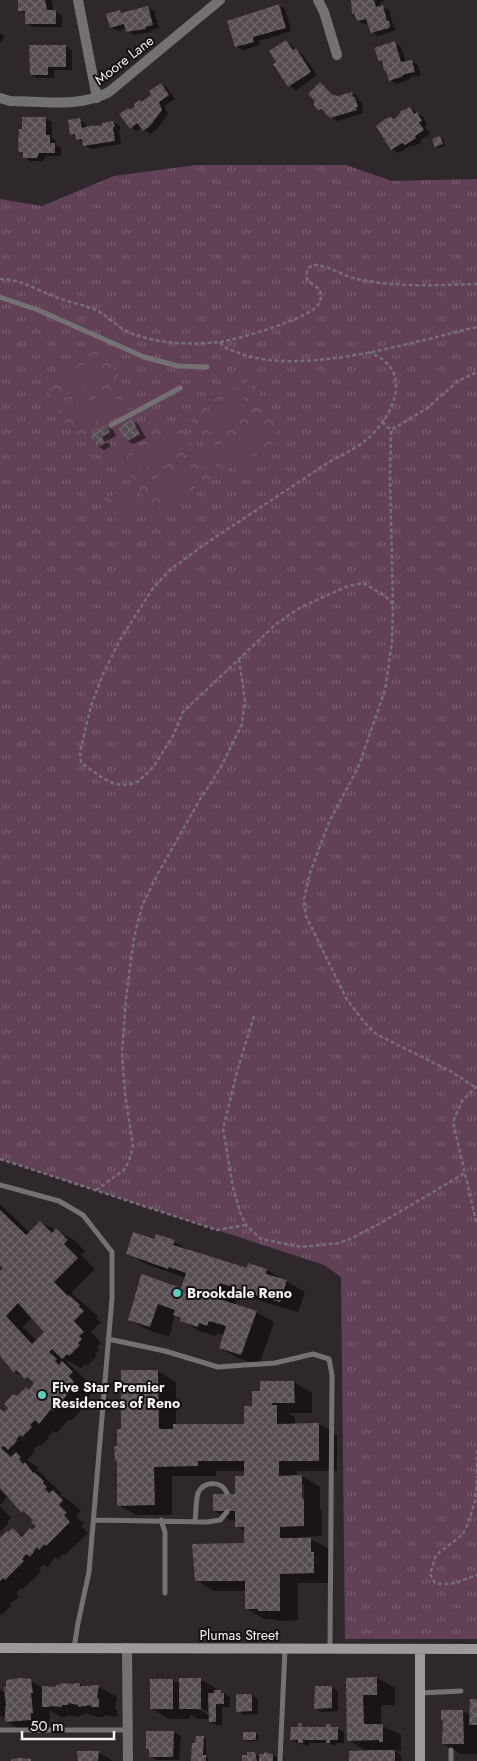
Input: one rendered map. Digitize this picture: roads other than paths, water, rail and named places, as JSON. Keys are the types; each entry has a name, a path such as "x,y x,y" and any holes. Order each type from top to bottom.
{"main road":[{"name":"Plumas Street","path":"0,1648 477,1649"},
{"path":"420,1649 420,1761"}],"street":[{"path":"78,0 97,98"},
{"name":"Moore Lane","path":"0,98 10,101 77,102 97,98 109,92 220,0"},
{"path":"318,0 324,12 337,55"},
{"path":"127,1648 128,1761"}],"lane":[{"path":"0,297 38,310 144,357 178,366 206,367"},
{"path":"111,425 180,388"},
{"path":"0,1185 67,1205 83,1215 112,1252 112,1298 94,1520 89,1572 74,1648"},
{"path":"108,1339 165,1351 218,1367 275,1363 313,1354 330,1359 332,1375 330,1649"},
{"path":"195,1521 198,1493 206,1485 212,1483 219,1484 224,1487 226,1493"},
{"path":"94,1520 220,1520 227,1512"},
{"path":"162,1520 165,1532 165,1593"},
{"path":"280,1760 285,1649"},
{"path":"420,1693 460,1691"},
{"path":"0,1730 127,1730"},
{"path":"451,1750 451,1761"}],"place":[{"name":"Brookdale Reno","path":"177,1293"},
{"name":"Five Star Premier Residences of Reno","path":"42,1395"}]}
